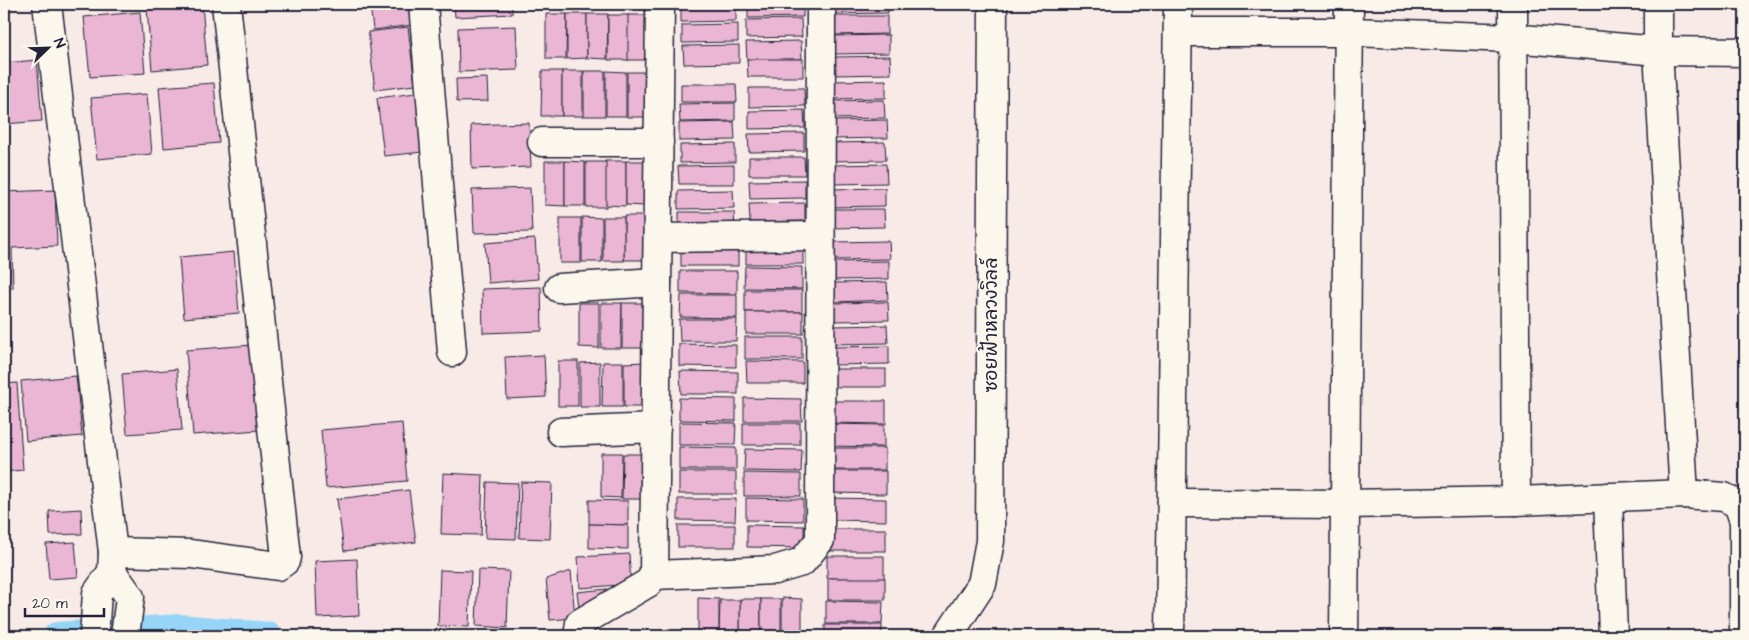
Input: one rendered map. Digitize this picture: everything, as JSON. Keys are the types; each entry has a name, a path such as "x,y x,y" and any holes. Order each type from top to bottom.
{"street":[{"path":"47,4 113,562 130,597 125,636"},
{"path":"113,562 191,554 278,566 286,557 226,4"},
{"path":"423,4 452,352"},
{"path":"579,630 648,583 654,575 660,4"},
{"path":"654,575 775,570 802,562 820,540 821,4"},
{"name":"ซอยฟ้าหลวงวิลล์","path":"948,636 982,584 990,541 993,4"},
{"path":"1170,636 1178,4"},
{"path":"1344,636 1351,32 1349,4"},
{"path":"1513,4 1516,501"},
{"path":"1658,4 1658,51 1684,494"},
{"path":"1179,32 1351,32 1513,38 1658,51 1745,52"},
{"path":"542,142 659,142"},
{"path":"658,238 820,236"},
{"path":"559,288 657,282"},
{"path":"562,432 656,428"},
{"path":"1172,503 1345,504 1516,501 1684,494 1724,497 1738,504 1744,520 1744,636"},
{"path":"1608,497 1613,636"},
{"path":"94,636 97,593 113,562"}],"building":[{"path":"202,4 207,65 152,70 147,9"},
{"path":"370,4 410,4 413,25 373,30"},
{"path":"454,4 512,4 512,14 455,17"},
{"path":"681,4 736,4 736,21 681,22"},
{"path":"748,4 803,4 803,17 748,18"},
{"path":"832,4 887,4 888,13 832,14"},
{"path":"140,12 145,73 90,77 84,17"},
{"path":"546,14 567,14 566,59 546,59"},
{"path":"567,14 587,14 587,58 567,59"},
{"path":"587,14 608,14 607,59 587,58"},
{"path":"608,15 629,15 629,60 608,60"},
{"path":"628,15 649,15 649,60 628,60"},
{"path":"832,16 887,16 887,34 832,35"},
{"path":"801,19 802,37 746,38 746,20"},
{"path":"738,24 738,42 682,43 682,25"},
{"path":"516,26 518,70 459,72 458,28"},
{"path":"408,27 415,85 375,90 368,32"},
{"path":"889,35 889,53 834,54 834,36"},
{"path":"801,41 802,59 747,60 746,42"},
{"path":"739,45 739,63 684,64 683,46"},
{"path":"890,56 891,74 835,75 835,57"},
{"path":"747,59 803,59 803,77 748,77"},
{"path":"37,60 42,121 4,124 4,63"},
{"path":"542,71 562,71 562,116 541,116"},
{"path":"562,71 583,71 583,116 562,116"},
{"path":"584,71 605,71 605,116 584,116"},
{"path":"606,71 626,72 626,116 606,116"},
{"path":"627,72 647,72 647,117 627,117"},
{"path":"487,78 488,101 457,102 456,79"},
{"path":"886,80 886,98 831,99 831,81"},
{"path":"214,83 219,143 164,148 159,87"},
{"path":"681,84 736,84 737,102 681,102"},
{"path":"749,88 804,88 805,106 749,107"},
{"path":"416,93 423,152 384,156 377,98"},
{"path":"147,94 152,154 97,159 91,98"},
{"path":"884,100 885,118 829,119 829,101"},
{"path":"735,103 735,121 680,122 679,104"},
{"path":"804,110 805,128 749,129 749,111"},
{"path":"887,120 888,138 832,139 832,121"},
{"path":"734,122 735,140 679,141 679,123"},
{"path":"529,123 531,167 472,169 471,125"},
{"path":"804,133 804,151 749,152 748,134"},
{"path":"885,142 886,160 831,161 831,143"},
{"path":"735,144 735,162 680,163 680,145"},
{"path":"749,157 804,157 805,175 749,175"},
{"path":"545,161 565,161 565,206 545,205"},
{"path":"565,161 585,162 585,206 565,206"},
{"path":"605,161 626,161 626,206 605,205"},
{"path":"626,161 647,161 646,206 626,205"},
{"path":"586,162 606,162 606,207 586,207"},
{"path":"886,164 887,183 832,184 831,165"},
{"path":"734,165 734,184 679,184 678,166"},
{"path":"805,180 805,198 750,199 749,181"},
{"path":"530,188 532,232 474,233 472,190"},
{"path":"885,188 885,206 830,207 829,189"},
{"path":"55,190 57,246 12,248 13,288 4,288 4,192"},
{"path":"733,190 734,208 678,209 678,191"},
{"path":"805,203 805,221 750,222 749,204"},
{"path":"829,209 884,209 885,227 829,228"},
{"path":"679,212 734,212 735,230 679,231"},
{"path":"624,216 645,216 645,260 624,260"},
{"path":"582,217 602,218 602,262 582,262"},
{"path":"603,217 624,217 624,261 603,261"},
{"path":"560,218 581,218 581,263 560,263"},
{"path":"535,239 538,279 488,283 485,243"},
{"path":"889,241 890,259 835,260 834,242"},
{"path":"746,242 803,242 803,264 746,264"},
{"path":"681,244 738,244 738,266 681,266"},
{"path":"234,252 239,313 184,318 179,257"},
{"path":"889,261 889,279 834,280 833,262"},
{"path":"745,266 802,267 802,289 744,288"},
{"path":"680,271 737,271 737,294 680,293"},
{"path":"887,282 888,300 833,302 832,283"},
{"path":"541,287 542,331 483,333 482,289"},
{"path":"745,290 802,290 802,312 745,312"},
{"path":"681,295 737,295 737,318 680,317"},
{"path":"888,302 889,320 833,321 833,303"},
{"path":"579,303 599,303 599,348 579,347"},
{"path":"601,303 622,303 621,348 601,348"},
{"path":"622,303 643,303 643,348 622,348"},
{"path":"746,312 803,312 803,334 746,334"},
{"path":"679,319 737,319 736,341 680,341"},
{"path":"887,325 888,343 832,344 832,326"},
{"path":"745,337 802,337 802,359 745,359"},
{"path":"679,344 736,345 736,367 679,366"},
{"path":"252,345 259,430 193,435 186,350"},
{"path":"889,346 889,364 834,365 833,347"},
{"path":"544,355 546,397 507,399 505,357"},
{"path":"558,361 578,361 578,406 558,406"},
{"path":"746,361 803,362 803,383 747,383"},
{"path":"600,362 600,407 580,407 580,363"},
{"path":"603,362 623,362 623,407 602,407"},
{"path":"644,362 644,407 624,407 624,363"},
{"path":"177,369 182,430 127,434 122,374"},
{"path":"831,369 886,369 886,387 831,387"},
{"path":"680,371 738,372 738,394 681,394"},
{"path":"76,376 82,436 26,441 21,381"},
{"path":"17,383 23,470 4,472 4,384"},
{"path":"679,398 736,399 736,421 679,420"},
{"path":"744,398 801,399 802,421 744,421"},
{"path":"829,401 886,401 886,424 829,423"},
{"path":"679,422 736,423 735,445 679,445"},
{"path":"402,423 407,481 326,488 321,430"},
{"path":"743,423 800,423 800,445 743,445"},
{"path":"827,424 884,425 884,447 827,446"},
{"path":"679,447 736,448 736,470 679,470"},
{"path":"828,448 885,448 885,470 828,470"},
{"path":"745,449 802,450 801,472 744,471"},
{"path":"601,453 622,453 621,498 601,497"},
{"path":"623,454 643,454 643,499 622,499"},
{"path":"830,471 886,471 886,494 829,493"},
{"path":"679,472 736,472 736,494 679,494"},
{"path":"443,473 483,475 481,535 441,534"},
{"path":"744,473 801,474 801,496 744,496"},
{"path":"487,482 518,483 516,539 485,538"},
{"path":"521,482 552,483 550,539 519,538"},
{"path":"409,490 416,542 344,551 337,499"},
{"path":"746,498 803,499 803,521 746,520"},
{"path":"829,498 886,499 886,521 829,520"},
{"path":"678,499 736,499 735,521 678,520"},
{"path":"589,500 628,501 628,525 589,524"},
{"path":"81,509 82,534 50,535 49,511"},
{"path":"589,524 628,525 628,549 589,548"},
{"path":"678,525 735,525 735,547 678,547"},
{"path":"747,525 804,526 804,548 747,547"},
{"path":"829,529 886,529 886,551 829,551"},
{"path":"75,542 78,577 49,579 46,544"},
{"path":"629,554 631,584 580,588 578,557"},
{"path":"827,556 884,556 884,579 827,578"},
{"path":"357,559 359,616 317,618 315,561"},
{"path":"440,570 471,571 469,627 438,626"},
{"path":"478,570 509,571 507,628 476,626"},
{"path":"571,571 575,618 550,620 546,579"},
{"path":"828,578 885,578 885,600 828,600"},
{"path":"607,589 609,611 580,615 577,592"},
{"path":"698,598 719,599 719,636 698,636"},
{"path":"782,598 802,599 802,636 782,636"},
{"path":"740,599 761,599 761,636 740,636"},
{"path":"761,599 781,599 781,636 761,636"},
{"path":"720,600 740,600 740,636 719,636"},
{"path":"826,601 883,602 882,624 826,624"},
{"path":"825,625 882,625 882,636 825,636"}],"waterway":[{"path":"57,636 180,628 268,636"}]}
